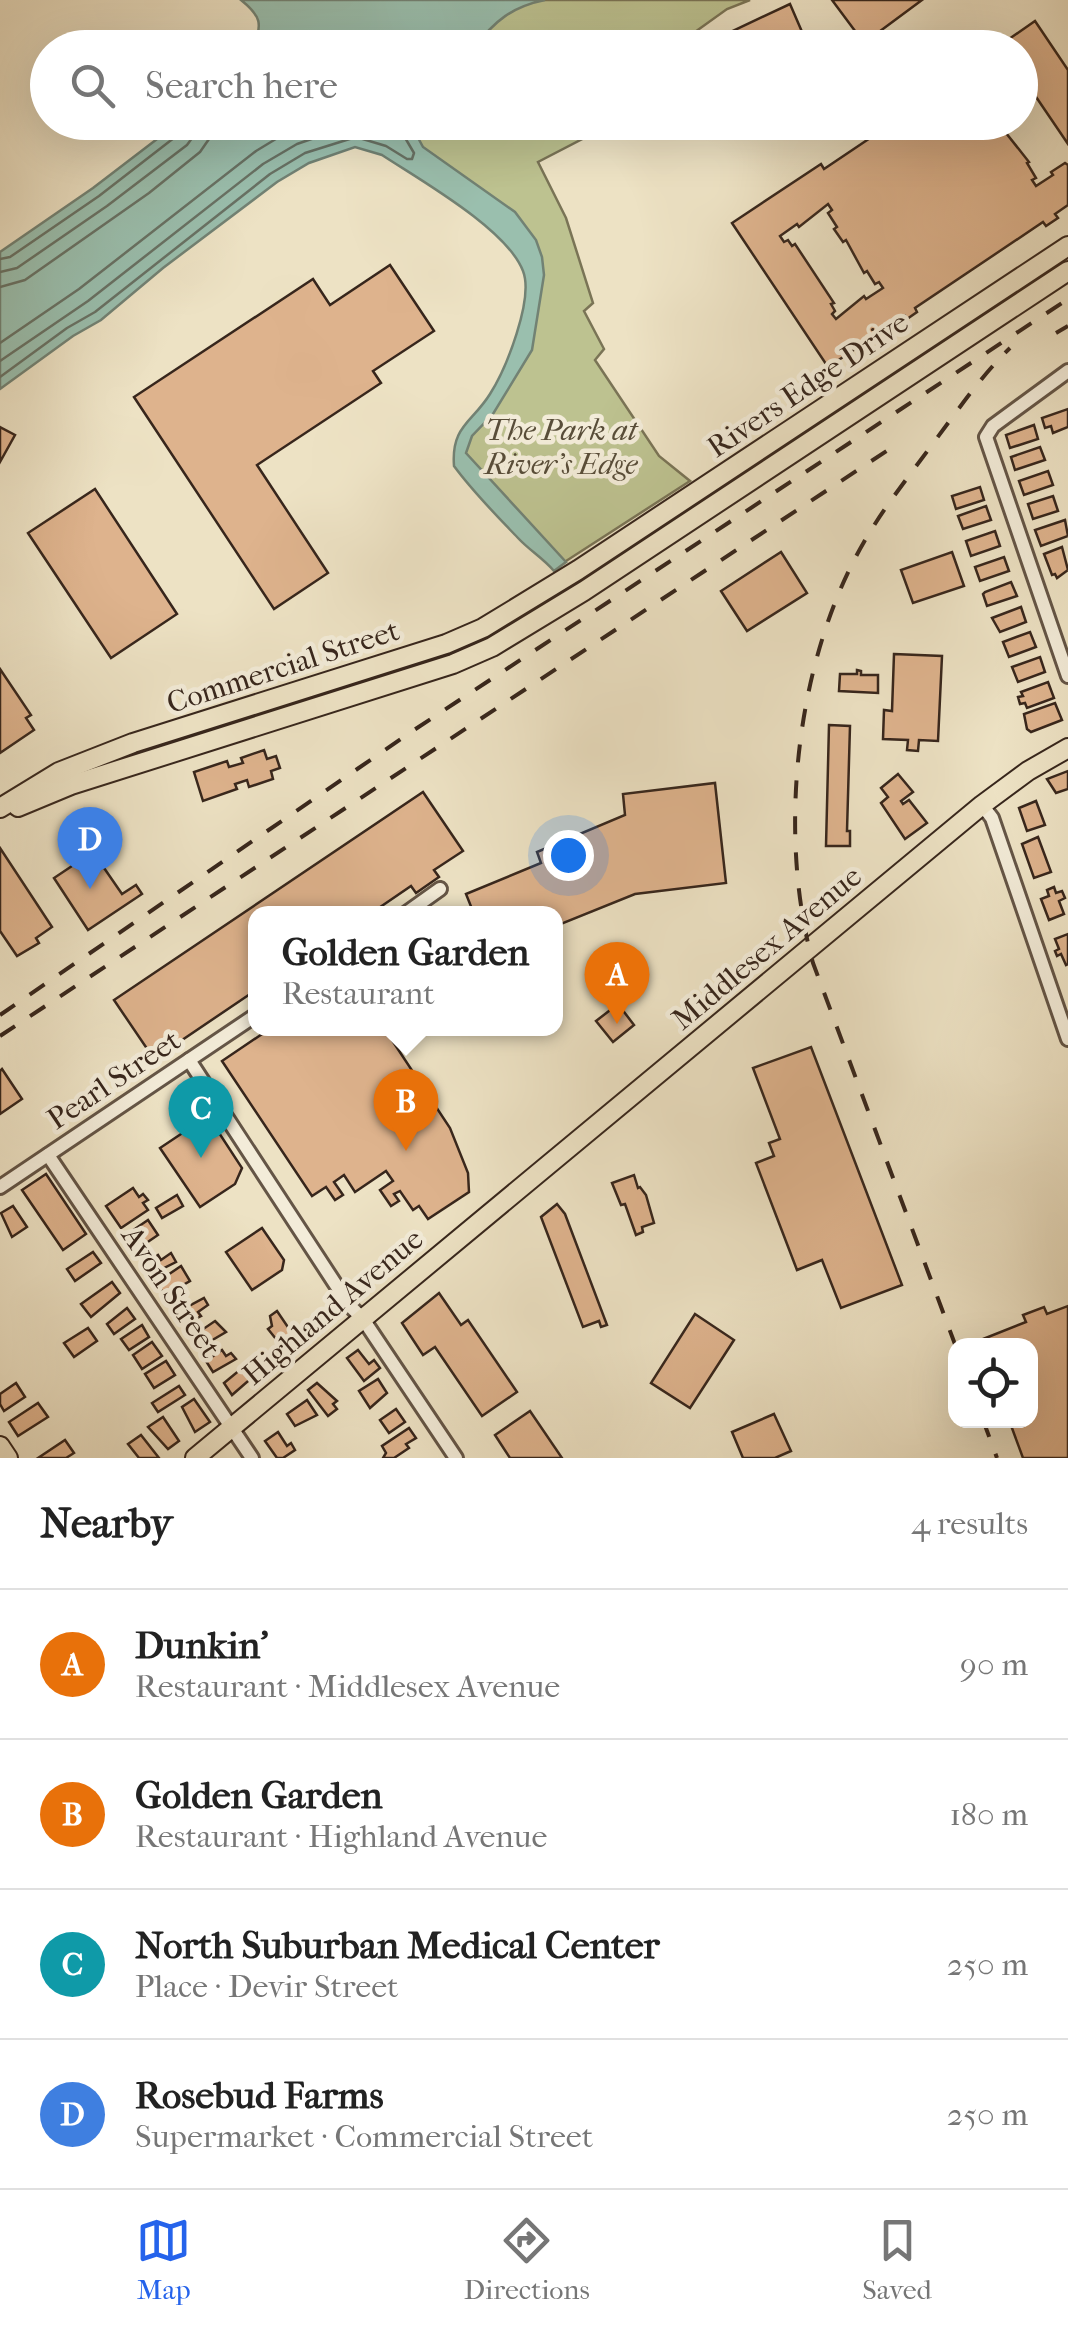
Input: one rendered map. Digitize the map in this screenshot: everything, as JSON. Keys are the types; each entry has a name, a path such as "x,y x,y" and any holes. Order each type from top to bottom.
{"main road":[{"name":"Rivers Edge Drive","path":"578,570 1068,246"},
{"name":"Rivers Edge Drive","path":"584,591 1068,271"},
{"name":"Commercial Street","path":"0,808 59,772 134,743 446,644 482,628 578,570"},
{"name":"Commercial Street","path":"0,816 70,785 453,664 492,647 584,591"},
{"name":"Middlesex Avenue","path":"507,1199 982,805 1068,748"},
{"name":"Highland Avenue","path":"195,1458 507,1199"},
{"path":"0,1446 8,1458"}],"street":[{"path":"1068,371 988,432 986,442 1068,676"},
{"path":"982,805 992,818 1068,1039"},
{"path":"416,906 440,889"},
{"name":"Pearl Street","path":"0,1187 248,1020"},
{"path":"189,1060 349,1305 363,1319 456,1458"},
{"name":"Avon Street","path":"48,1155 252,1458"}],"green space":[{"path":"531,0 750,0 727,9 698,30 485,30 494,18"},
{"name":"The Park at River's Edge","path":"413,140 580,140 538,162 566,218 593,303 584,311 604,349 595,360 659,456 690,481 563,563 459,449 492,409 540,276"}],"water":[{"path":"241,0 545,0 505,16 489,30 258,30 253,11"},
{"path":"156,140 419,140 423,147 515,212 536,240 542,257 544,275 532,350 493,414 472,436 466,453 566,562 554,571 501,521 454,466 459,433 490,394 510,351 525,299 523,271 514,255 481,222 382,155 355,147 309,163 277,182 101,320 0,389 0,252"}],"building":[{"path":"832,0 922,0 882,30 854,30"},
{"path":"790,4 801,30 735,30"},
{"path":"1035,21 1068,70 1068,144 1038,100 1038,30 1022,30"},
{"path":"867,140 1012,140 1029,162 1036,186 1053,175 1051,172 1068,165 1068,205 1055,214 1058,218 1046,226 1043,222 915,308 917,312 907,319 905,316 828,367 732,223 821,164 824,169","holes":["828,204 832,210 828,213 837,227 834,229 843,242 846,240 864,273 867,271 875,284 879,282 883,288 866,299 864,296 836,319 832,314 834,303 795,244 784,242 780,236 797,224 799,227"]},
{"path":"390,265 434,331 373,371 381,383 257,465 328,573 274,609 134,397 313,279 330,305"},
{"path":"1068,409 1068,427 1053,433 1051,426 1045,428 1042,418"},
{"path":"1034,425 1038,439 1010,448 1006,435"},
{"path":"0,427 15,435 0,462"},
{"path":"1040,447 1045,460 1015,470 1011,457"},
{"path":"1048,471 1053,485 1024,495 1019,481"},
{"path":"980,487 984,500 956,509 952,496"},
{"path":"95,489 177,614 111,658 28,533"},
{"path":"1053,496 1058,511 1033,519 1028,504"},
{"path":"986,506 991,520 963,529 958,516"},
{"path":"1065,520 1068,536 1041,546 1035,530"},
{"path":"995,531 1000,546 971,556 966,541"},
{"path":"1062,547 1068,570 1057,578 1044,554"},
{"path":"781,552 807,593 747,631 721,591"},
{"path":"952,552 964,586 913,603 901,570"},
{"path":"1004,557 1009,571 980,581 975,567"},
{"path":"1011,582 1017,596 987,606 985,592"},
{"path":"1021,607 1026,622 1000,632 992,618"},
{"path":"1030,632 1036,647 1009,657 1003,642"},
{"path":"894,654 942,656 938,741 919,740 918,751 907,750 908,740 883,739 884,710 892,711"},
{"path":"1040,657 1045,672 1018,682 1012,667"},
{"path":"0,669 31,715 26,718 34,730 0,753"},
{"path":"857,670 861,675 878,675 878,693 839,691 840,674 857,674"},
{"path":"1048,682 1054,698 1027,708 1025,703 1020,704 1021,692"},
{"path":"1055,703 1062,720 1031,732 1027,729 1024,714"},
{"path":"829,725 850,726 850,846 826,846"},
{"path":"264,750 267,759 276,756 280,768 271,771 273,779 249,787 247,780 235,784 237,789 203,801 194,772 227,761 229,767 243,763 241,758"},
{"path":"1068,771 1068,789 1056,793 1047,779"},
{"path":"898,774 913,792 901,801 903,804 909,800 927,823 905,839 881,803 888,797 881,788"},
{"path":"715,783 726,883 635,894 563,923 563,906 471,906 466,894 541,863 537,852 625,815 623,794"},
{"path":"423,792 463,851 434,870 439,877 416,893 411,886 382,906 254,906"},
{"path":"1036,801 1045,825 1027,831 1019,808"},
{"path":"1038,837 1051,872 1034,878 1022,844"},
{"path":"0,848 52,927 36,938 39,943 17,956 0,931"},
{"path":"93,852 122,894 136,885 142,894 88,930 54,878"},
{"path":"1054,887 1065,898 1059,901 1064,914 1049,920 1041,899 1049,896 1047,890"},
{"path":"248,910 248,995 154,1059 114,1000"},
{"path":"1068,934 1066,965 1061,954 1057,956 1055,939"},
{"path":"618,1004 634,1025 613,1042 596,1021"},
{"path":"259,1036 389,1036 450,1128 468,1173 469,1192 428,1219 419,1206 413,1210 400,1191 394,1194 399,1201 391,1206 380,1190 393,1181 386,1171 355,1192 344,1175 334,1182 343,1195 335,1200 326,1187 312,1196 222,1061"},
{"path":"811,1047 902,1285 841,1308 822,1260 797,1270 756,1163 774,1156 769,1143 780,1139 753,1068"},
{"path":"0,1071 22,1099 0,1114"},
{"path":"208,1116 242,1168 235,1184 200,1207 160,1148"},
{"path":"46,1174 86,1234 63,1250 22,1190"},
{"path":"634,1175 638,1188 646,1195 654,1223 642,1227 643,1232 636,1235 625,1204 621,1205 612,1183"},
{"path":"133,1188 139,1197 143,1194 148,1200 143,1203 148,1210 121,1228 106,1206"},
{"path":"177,1195 183,1206 162,1218 156,1208"},
{"path":"557,1204 565,1214 607,1325 601,1327 599,1321 583,1327 541,1217"},
{"path":"13,1206 27,1227 12,1237 1,1213"},
{"path":"148,1220 158,1235 136,1250 126,1235"},
{"path":"262,1228 284,1260 282,1270 252,1290 226,1252"},
{"path":"93,1252 101,1263 75,1281 67,1269"},
{"path":"171,1253 176,1262 150,1275 144,1264 158,1255 161,1260"},
{"path":"181,1266 190,1281 165,1295 156,1283"},
{"path":"112,1282 120,1293 91,1317 81,1304"},
{"path":"439,1293 461,1325 468,1320 517,1392 482,1416 435,1347 423,1355 402,1323"},
{"path":"204,1298 208,1305 198,1312 201,1316 185,1324 181,1321 176,1313"},
{"path":"1068,1306 1068,1458 1023,1458 1012,1428 1038,1428 1038,1338 986,1338 1026,1322 1023,1315 1044,1307 1047,1314"},
{"path":"127,1308 135,1319 114,1334 107,1324"},
{"path":"277,1311 296,1339 284,1349 268,1329 272,1326 270,1316"},
{"path":"695,1314 734,1340 690,1408 651,1383"},
{"path":"215,1321 226,1332 197,1349 190,1338"},
{"path":"142,1325 149,1337 129,1350 121,1339"},
{"path":"88,1328 97,1341 74,1357 64,1343"},
{"path":"152,1342 162,1356 142,1369 133,1355"},
{"path":"222,1350 236,1359 213,1372 206,1361"},
{"path":"358,1350 369,1364 374,1360 380,1368 364,1381 347,1358"},
{"path":"166,1361 175,1375 154,1388 145,1374"},
{"path":"247,1364 255,1375 232,1395 224,1383"},
{"path":"378,1379 387,1393 370,1408 359,1391"},
{"path":"16,1383 25,1397 4,1411 0,1394"},
{"path":"317,1383 337,1401 333,1404 337,1409 328,1416 308,1390"},
{"path":"179,1386 185,1395 158,1412 152,1403"},
{"path":"194,1399 210,1422 195,1432 182,1407"},
{"path":"307,1400 317,1415 295,1426 287,1414"},
{"path":"38,1403 48,1417 18,1436 9,1422"},
{"path":"396,1409 405,1422 389,1433 380,1420"},
{"path":"530,1411 562,1458 510,1458 495,1435"},
{"path":"774,1414 791,1451 775,1458 743,1458 732,1432"},
{"path":"163,1417 179,1441 168,1449 148,1427"},
{"path":"409,1428 416,1438 406,1444 409,1448 394,1458 383,1458 386,1453 382,1446"},
{"path":"278,1432 287,1446 291,1443 295,1450 283,1458 277,1458 265,1441"},
{"path":"141,1435 159,1458 139,1458 128,1444"},
{"path":"65,1440 74,1453 66,1458 38,1458"}],"railway":[{"path":"0,1015 411,732 1068,299"},
{"path":"1056,333 1068,326"},
{"path":"953,1338 813,963 802,912 795,804 808,692 841,588 889,504 970,394 1010,348"},
{"path":"0,1036 888,450"},
{"path":"986,1428 997,1458"}],"place":[{"name":"Rosebud Farms","path":"90,889"},
{"name":"Dunkin'","path":"617,1024"},
{"name":"Golden Garden","path":"406,1151"},
{"name":"North Suburban Medical Center","path":"201,1158"}]}
